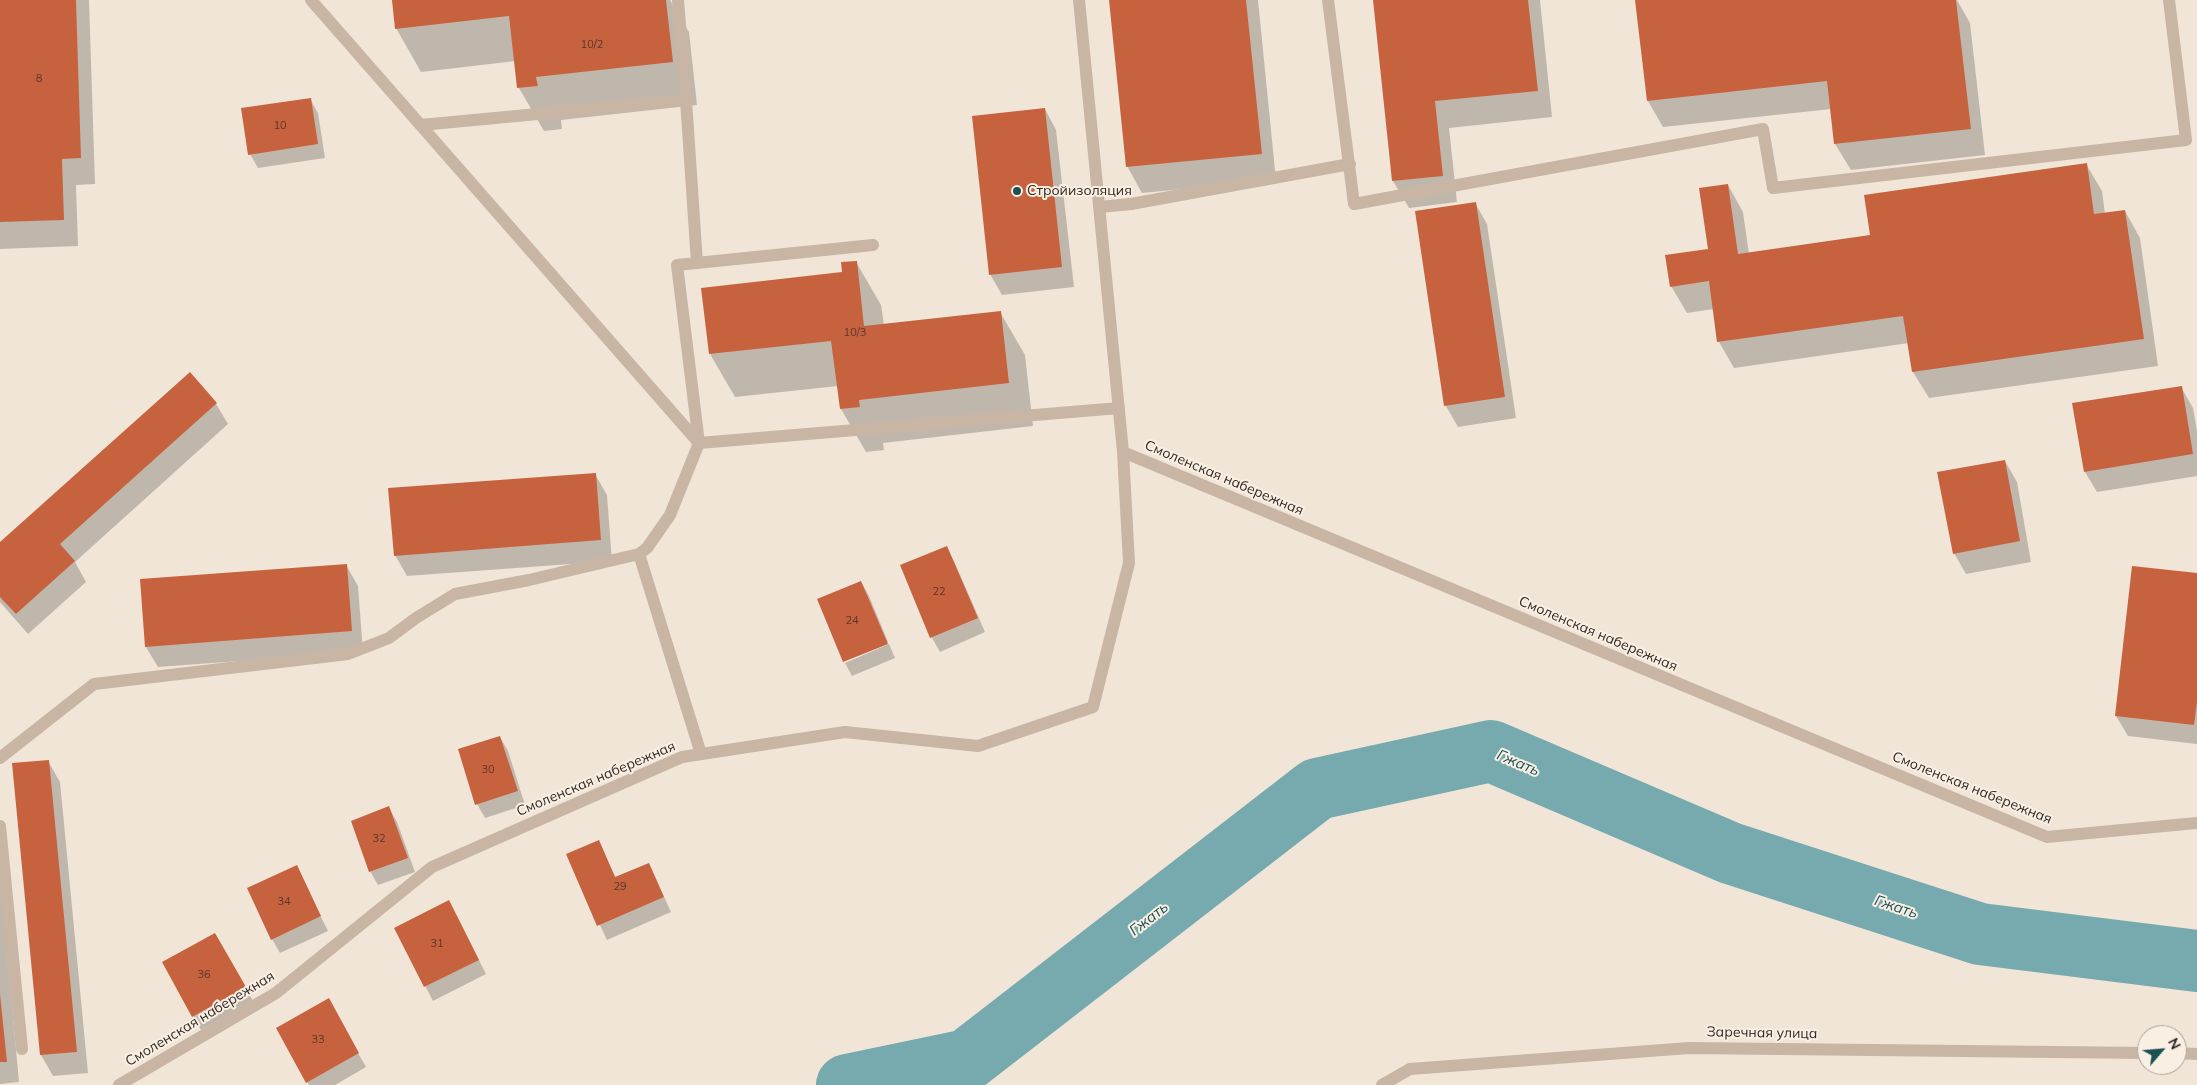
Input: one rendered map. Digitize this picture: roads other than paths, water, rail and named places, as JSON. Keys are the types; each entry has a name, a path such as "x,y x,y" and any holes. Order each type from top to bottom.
{"street":[{"path":"311,0 699,443"},
{"path":"678,0 697,263"},
{"path":"1079,0 1123,452"},
{"path":"1328,0 1354,204 1763,129 1772,188 2186,140 2169,0"},
{"path":"421,125 686,100"},
{"path":"1099,207 1131,204 1350,164"},
{"path":"0,758 94,684 348,654 389,638 416,618 455,594 538,578 639,554 646,548 670,515 699,443 677,265 873,245"},
{"path":"699,443 1119,408"},
{"name":"Смоленская набережная","path":"119,1085 276,993 432,867 682,757 846,732 978,746 1093,707 1129,562 1123,452 2047,837 2197,823"},
{"path":"639,554 700,754"},
{"path":"0,826 22,1049"},
{"name":"Заречная улица","path":"1382,1085 1410,1069 1689,1048 2137,1053"}],"waterway":[{"name":"Гжать","path":"847,1085 967,1060 1317,789 1491,751 1730,853 1980,934 2197,961"}],"place":[{"name":"Стройизоляция","path":"1017,191"}]}
